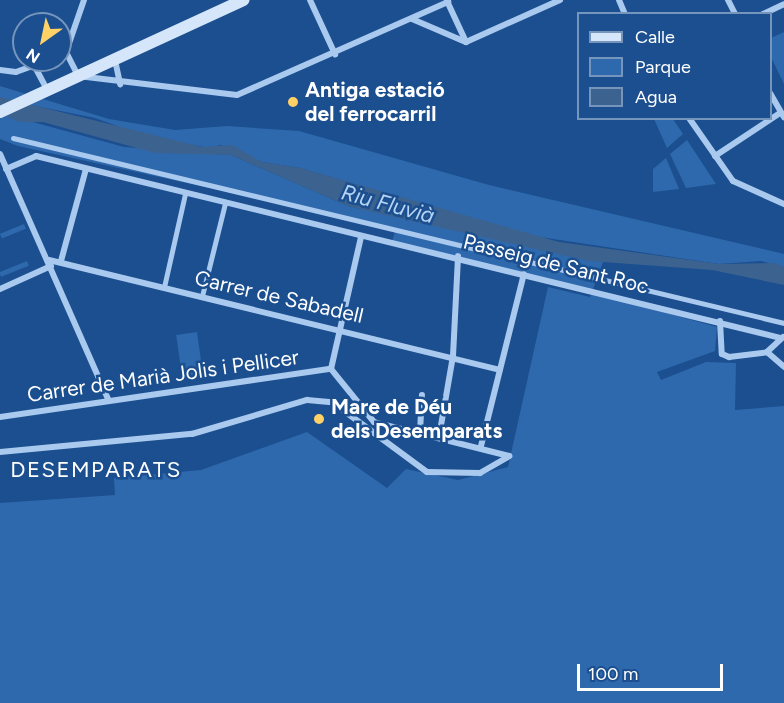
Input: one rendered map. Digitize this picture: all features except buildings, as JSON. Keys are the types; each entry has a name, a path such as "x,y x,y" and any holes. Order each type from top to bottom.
{"main road":[{"path":"0,112 244,0"}],"street":[{"path":"72,31 84,0"},
{"path":"310,0 335,54"},
{"path":"412,19 466,42 560,0"},
{"path":"72,67 78,76 120,84 243,94 285,77 447,1 466,42"},
{"path":"767,12 784,4"},
{"path":"115,59 120,84"},
{"path":"38,72 47,90"},
{"path":"715,156 782,115 772,95"},
{"path":"690,120 738,185 784,204"},
{"name":"Passeig de Sant Roc","path":"13,138 784,323"},
{"path":"0,154 108,399"},
{"name":"Passeig de Sant Roc","path":"6,169 36,156 361,237 458,256 783,337"},
{"path":"61,261 86,169"},
{"path":"164,287 185,194"},
{"path":"202,296 225,203"},
{"path":"0,452 192,434 308,400 332,402 427,472 480,473 509,456 481,446 374,422 331,369 361,237"},
{"path":"439,436 453,356 458,256"},
{"name":"Carrer de Sabadell","path":"50,263 61,261 339,327 500,370"},
{"path":"0,289 50,263"},
{"path":"481,446 524,274"},
{"path":"720,321 722,354 767,352 783,337"},
{"path":"767,352 784,367"},
{"name":"Carrer de Marià Jolis i Pellicer","path":"0,417 108,399 331,369"},
{"path":"420,432 422,395"}],"green space":[{"path":"784,32 784,84 772,59 772,38"},
{"path":"0,86 109,119 175,130 227,126 299,131 489,185 784,254 784,267 761,261 719,264 527,235 300,168 262,162 221,145 208,148 139,134 95,118 6,100 0,97"},
{"path":"0,113 124,147 231,155 348,206 603,262 592,292 717,327 715,351 657,372 661,380 706,362 736,363 735,410 784,406 784,703 0,703 0,503 115,495 114,478 201,470 307,432 387,488 406,469 458,480 508,467 548,287 590,297 592,293 392,241 396,229 18,146 0,139"},
{"path":"654,120 674,120 683,134 667,148"},
{"path":"687,140 716,184 686,188 670,154"},
{"path":"666,158 679,189 653,192 653,169"},
{"path":"24,224 26,229 2,238 0,234"},
{"path":"27,261 29,266 1,277 0,272"},
{"path":"197,332 203,376 182,378 176,335"}],"water":[{"name":"Riu Fluvià","path":"0,97 202,147 232,145 262,162 300,168 559,242 719,264 775,263 784,267 784,285 712,270 589,261 348,206 231,155 155,153 43,122 19,122 0,113"}],"place":[{"name":"Antiga estació del ferrocarril","path":"293,102"},
{"name":"Mare de Déu dels Desemparats","path":"319,419"}],"district":[{"name":"DESEMPARATS","path":"96,470"}]}
